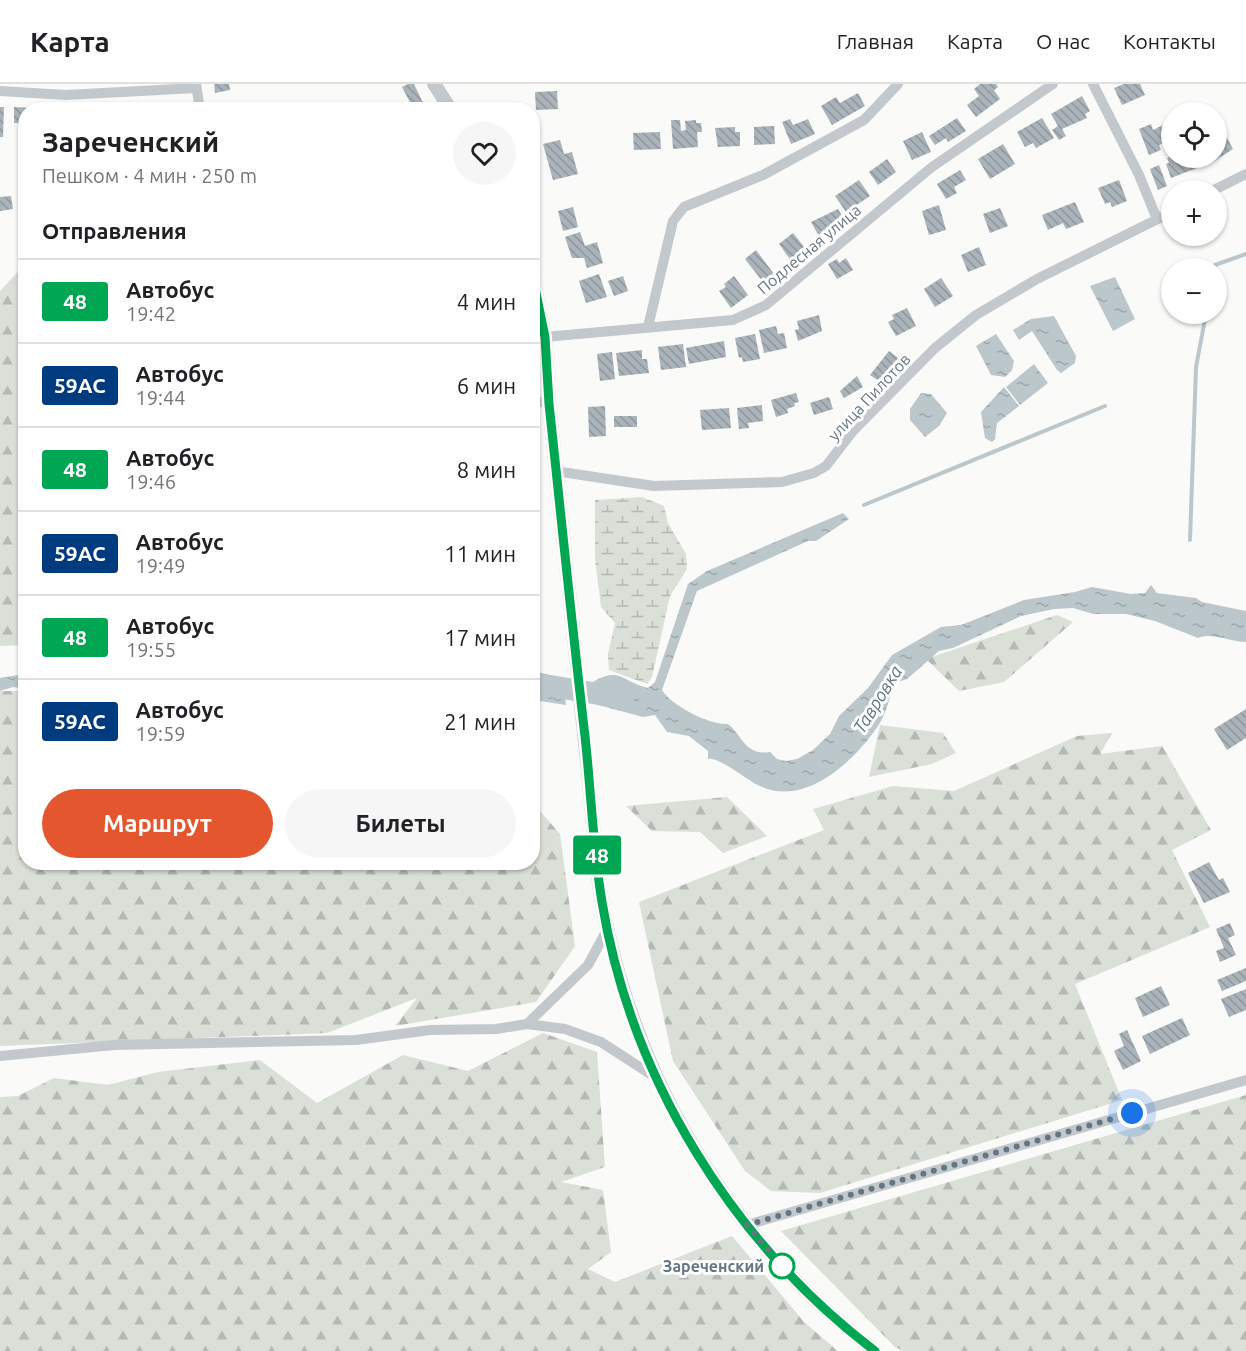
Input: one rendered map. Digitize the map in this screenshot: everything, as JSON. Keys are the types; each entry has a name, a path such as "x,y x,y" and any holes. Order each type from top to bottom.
{"street":[{"path":"434,84 446,102"},
{"path":"648,327 673,221 684,207 763,175 864,120 898,84"},
{"name":"Подлесная улица","path":"545,337 733,320 766,305 932,167 1053,84"},
{"path":"1093,84 1139,175 1156,219"},
{"path":"0,91 66,95 196,86 199,102"},
{"path":"1227,184 1246,174"},
{"name":"улица Пилотов","path":"555,471 654,486 782,482 814,473 826,466 853,431 935,348 976,315 1037,279 1161,217"},
{"path":"540,313 545,337 555,471 601,901 628,1006 656,1077 685,1136 720,1191 783,1267 837,1322 875,1351"},
{"path":"540,402 549,404"},
{"path":"527,1024 588,965 607,930"},
{"path":"0,1056 124,1044 356,1040 430,1030 496,1029 527,1024 565,1029 601,1042 656,1077"},
{"path":"747,1225 1246,1080"}],"green space":[{"path":"18,272 18,645 0,646 0,291"},
{"path":"642,497 664,506 668,523 686,554 687,569 670,596 652,677 647,684 609,670 608,654 615,623 601,607 595,559 595,500"},
{"path":"1057,615 1073,622 1004,682 959,691 926,659"},
{"path":"0,691 18,691 18,870 540,870 540,811 560,834 575,946 536,1002 395,1026 417,998 327,1033 0,1046"},
{"path":"880,725 943,733 956,753 932,764 869,777"},
{"path":"1112,733 1100,754 1162,746 1211,830 1172,850 1210,927 1075,984 1122,1100 820,1193 771,1191 745,1171 673,1061 639,902 824,830 813,809 893,786 954,791 1077,736"},
{"path":"727,797 767,836 723,853 700,832 652,831 626,806"},
{"path":"543,1033 597,1052 605,1167 561,1182 603,1190 611,1252 588,1269 615,1282 732,1236 804,1322 838,1351 0,1351 0,1097 18,1096 54,1078 108,1085 158,1072 260,1060 317,1103 403,1055 468,1071"},
{"path":"1246,1095 1246,1351 903,1351 895,1347 781,1231"}],"water":[{"path":"1115,277 1135,319 1113,331 1090,286"},
{"path":"1054,316 1076,356 1075,363 1061,373 1032,331 1019,340 1013,330 1031,319"},
{"path":"996,334 1014,361 1012,370 1005,377 991,375 976,346"},
{"path":"1034,364 1048,383 1020,405 1006,387"},
{"path":"1004,387 1019,406 997,423 995,439 992,442 985,438 981,412"},
{"path":"921,393 931,394 947,413 939,426 925,437 910,420 910,409"},
{"path":"843,513 849,519 816,541 808,541 697,591 662,690 682,708 701,718 728,724 750,748 755,751 770,752 777,759 786,761 797,759 813,750 830,734 839,716 868,688 892,655 941,627 961,625 1024,600 1092,587 1131,594 1145,593 1151,585 1157,593 1196,598 1202,602 1246,611 1246,642 1209,636 1198,638 1155,621 1126,614 1093,614 1073,608 1054,609 1021,616 953,648 939,651 907,679 895,683 881,721 855,754 825,779 808,787 791,791 773,790 756,784 724,764 708,759 708,751 689,736 667,732 655,715 643,717 595,704 593,682 602,677 615,675 648,688 655,682 688,584 707,571"},
{"path":"540,673 563,678 566,705 540,701"},
{"path":"18,675 18,688 0,691 0,678"}],"building":[{"path":"214,84 229,84 230,90 215,93"},
{"path":"414,84 423,102 410,102 402,87"},
{"path":"980,84 996,84 998,87 994,90 1000,99 976,117 967,105 979,96 974,89"},
{"path":"1124,84 1140,84 1145,95 1122,105 1114,88"},
{"path":"557,91 558,109 540,110 540,102 536,102 535,92"},
{"path":"858,93 865,106 832,125 821,106 836,97 840,103"},
{"path":"1082,96 1090,111 1085,114 1087,118 1062,129 1066,136 1059,140 1052,130 1058,126 1051,114"},
{"path":"0,107 4,107 3,137 0,137"},
{"path":"14,107 18,107 18,123 14,123"},
{"path":"957,118 966,131 948,142 946,138 935,145 929,136"},
{"path":"1042,118 1054,138 1036,148 1033,143 1025,147 1017,132"},
{"path":"790,119 793,125 808,119 815,134 791,144 782,122"},
{"path":"671,120 680,120 681,131 686,130 685,121 696,120 696,123 701,123 702,132 697,132 698,147 673,149"},
{"path":"1151,124 1153,130 1161,126 1161,144 1159,145 1161,150 1149,155 1139,129"},
{"path":"774,126 775,144 754,145 754,127"},
{"path":"735,127 735,132 740,132 740,146 718,147 715,128"},
{"path":"660,132 661,149 634,150 633,133"},
{"path":"922,132 931,152 912,160 903,141"},
{"path":"1227,138 1233,149 1227,153"},
{"path":"560,140 564,154 572,152 578,174 553,180 543,144"},
{"path":"1003,144 1015,164 990,179 978,159"},
{"path":"887,159 896,172 878,185 869,172"},
{"path":"1159,165 1165,180 1161,180 1161,189 1158,190 1150,169"},
{"path":"1167,168 1197,168 1171,178"},
{"path":"960,170 966,180 954,187 957,193 946,199 937,184"},
{"path":"859,180 870,196 846,212 835,196"},
{"path":"1119,180 1127,201 1112,207 1110,202 1105,204 1098,188"},
{"path":"11,196 13,209 0,211 0,197"},
{"path":"1075,202 1084,222 1066,229 1063,223 1048,230 1042,215"},
{"path":"939,205 946,230 929,235 922,211"},
{"path":"573,207 578,227 563,231 558,211"},
{"path":"1000,208 1008,226 990,233 983,214"},
{"path":"838,209 846,223 820,238 811,222"},
{"path":"580,232 585,246 597,242 603,263 587,268 584,258 572,258 565,237"},
{"path":"793,233 805,248 790,259 779,244"},
{"path":"979,247 986,265 968,272 961,255"},
{"path":"756,250 774,274 763,282 745,259"},
{"path":"846,258 853,270 837,279 828,264 837,259 839,263"},
{"path":"599,274 607,297 586,303 579,281"},
{"path":"623,276 628,291 614,296 608,281"},
{"path":"734,276 748,295 731,308 719,291 726,287 724,284"},
{"path":"941,278 953,296 935,307 924,289"},
{"path":"907,308 916,326 896,336 888,322 894,319 892,315"},
{"path":"819,315 822,331 798,341 795,330 799,329 797,321"},
{"path":"776,326 778,334 784,333 787,348 764,353 759,330"},
{"path":"755,334 760,359 743,362 742,357 739,358 735,338"},
{"path":"724,341 726,357 689,364 686,348"},
{"path":"683,344 686,367 661,370 658,347"},
{"path":"642,350 642,359 647,359 649,373 619,376 616,353"},
{"path":"889,351 898,358 879,381 870,375"},
{"path":"612,352 615,379 600,381 597,354"},
{"path":"857,376 863,387 844,398 840,391"},
{"path":"796,393 799,402 787,409 788,413 776,417 771,400"},
{"path":"829,397 833,409 814,415 810,403"},
{"path":"762,405 763,421 748,423 749,428 739,429 737,408"},
{"path":"605,406 606,436 589,437 588,407"},
{"path":"729,408 731,428 702,430 700,410"},
{"path":"614,416 637,416 637,427 614,427"},
{"path":"1246,709 1246,738 1227,750 1214,729"},
{"path":"1209,862 1219,880 1223,878 1230,892 1204,903 1188,873"},
{"path":"1230,923 1235,935 1228,938 1236,955 1220,962 1216,951 1224,948 1216,929"},
{"path":"1246,968 1246,981 1222,991 1217,980"},
{"path":"1161,986 1170,1005 1143,1017 1135,998"},
{"path":"1246,989 1246,1010 1229,1017 1221,999"},
{"path":"1182,1018 1190,1035 1150,1054 1142,1036"},
{"path":"1127,1030 1141,1061 1123,1070 1114,1051 1124,1046 1119,1034"}],"waterway":[{"path":"1227,261 1246,254"},
{"path":"1190,540 1196,367 1204,324"},
{"path":"864,505 1105,406"},
{"name":"Тавровка","path":"540,684 623,698"}],"bus line":[{"name":"48","path":"540,313 545,337 549,404 601,901 628,1006 656,1077 685,1136 720,1191 783,1267 837,1322 875,1351"}],"place":[{"name":"Зареченский","path":"782,1266"}],"route":[{"path":"782,1266 747,1225 1132,1113"}]}
